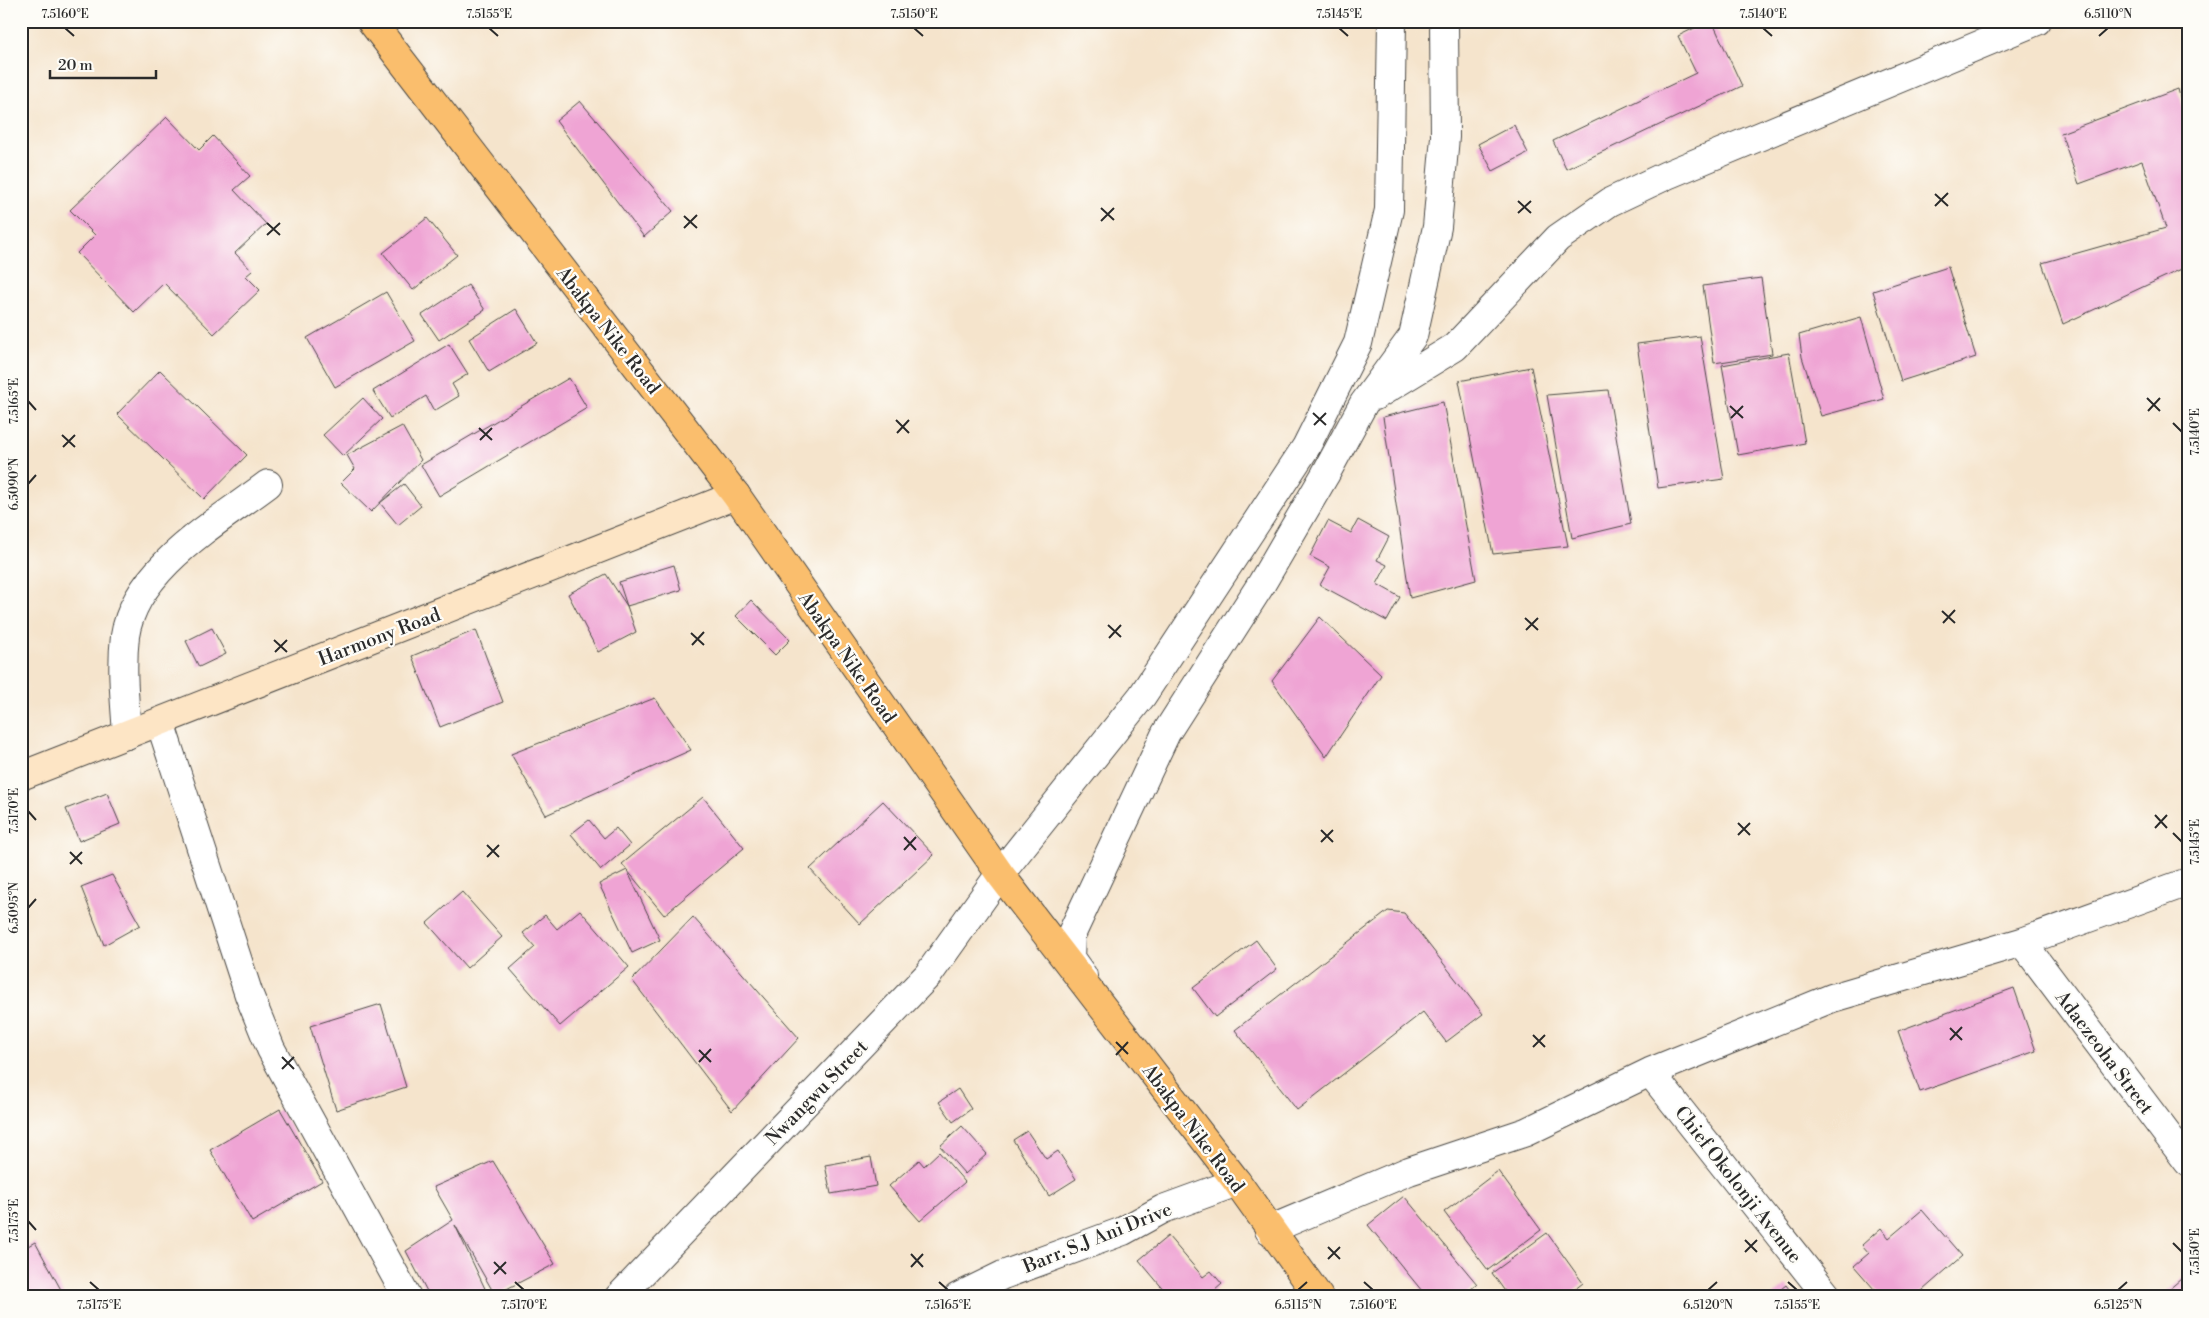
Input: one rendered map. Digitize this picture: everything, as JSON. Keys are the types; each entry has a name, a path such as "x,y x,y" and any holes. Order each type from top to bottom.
{"main road":[{"name":"Abakpa Nike Road","path":"371,21 736,495 1000,874 1237,1182 1319,1297"},
{"name":"Harmony Road","path":"21,776 736,495"}],"street":[{"name":"Nwangwu Street","path":"619,1297 928,975 1000,874 1142,696 1306,446 1358,344 1389,210 1392,21"},
{"path":"1444,21 1445,137 1437,226 1413,336 1364,403 1325,475 1262,583 1166,733 1071,935 1070,958 1271,1229 1409,1171 1526,1132 1650,1072 1832,998 2022,942 2188,882"},
{"path":"1364,403 1455,347 1558,238 1610,202 1668,175 2037,21"},
{"path":"127,735 122,675 125,634 134,610 151,579 180,550 268,484"},
{"path":"160,722 249,995 271,1049 407,1297"},
{"name":"Adaezeoha Street","path":"2022,942 2188,1162"},
{"name":"Chief Okolonji Avenue","path":"1650,1072 1828,1297"},
{"name":"Barr. S.J Ani Drive","path":"958,1297 1003,1275 1123,1231 1163,1210 1237,1182"}],"building":[{"path":"1712,21 1742,86 1566,169 1553,141 1696,73 1678,36"},
{"path":"2178,89 2188,127 2188,266 2063,324 2042,263 2166,228 2142,161 2079,184 2061,133"},
{"path":"580,101 673,211 644,237 556,121"},
{"path":"167,117 199,150 213,136 250,176 234,190 266,224 235,253 252,271 246,276 260,290 214,334 164,283 134,312 77,253 95,235 70,210"},
{"path":"1514,125 1528,153 1493,171 1478,144"},
{"path":"427,218 457,255 413,290 383,253"},
{"path":"1948,267 1976,357 1901,381 1873,291"},
{"path":"1761,278 1772,354 1714,363 1703,286"},
{"path":"468,285 485,310 439,340 422,315"},
{"path":"386,292 415,341 335,387 307,338"},
{"path":"516,309 537,343 489,372 469,339"},
{"path":"1861,317 1884,399 1821,416 1802,357 1799,335"},
{"path":"1700,336 1724,479 1658,488 1637,344"},
{"path":"449,344 468,374 452,384 459,396 434,411 426,396 390,418 373,391"},
{"path":"1789,353 1805,443 1738,455 1722,365"},
{"path":"1531,367 1568,546 1493,554 1459,381"},
{"path":"160,370 247,455 204,499 117,414"},
{"path":"569,378 587,408 439,496 421,465"},
{"path":"1608,390 1631,524 1572,538 1547,395"},
{"path":"363,398 382,419 343,456 323,435"},
{"path":"1443,402 1476,580 1410,598 1383,417"},
{"path":"402,426 421,460 371,512 341,483 355,469 347,455"},
{"path":"404,484 421,506 398,525 380,503"},
{"path":"1358,520 1389,537 1377,560 1387,565 1377,584 1400,597 1387,621 1320,585 1330,567 1310,556 1328,521 1351,533"},
{"path":"674,565 681,590 627,606 619,582"},
{"path":"606,574 627,606 636,632 598,652 568,594"},
{"path":"751,600 790,640 775,655 736,616"},
{"path":"1320,617 1381,675 1326,757 1272,681"},
{"path":"212,628 226,654 199,667 186,641"},
{"path":"476,630 503,702 440,727 412,656"},
{"path":"655,698 691,750 546,815 511,754"},
{"path":"107,793 120,824 79,841 66,809"},
{"path":"703,797 744,848 664,915 622,864"},
{"path":"883,801 934,855 860,924 810,869"},
{"path":"589,820 604,838 616,828 630,845 601,870 571,834"},
{"path":"627,870 660,940 632,953 599,884"},
{"path":"112,875 140,925 104,945 81,887"},
{"path":"462,892 502,937 467,968 427,923"},
{"path":"580,910 629,967 560,1026 510,969 535,947 523,933 545,915 557,929"},
{"path":"1388,911 1404,913 1483,1014 1446,1042 1423,1012 1297,1110 1235,1030"},
{"path":"693,917 799,1038 732,1111 632,980"},
{"path":"1256,940 1277,969 1215,1017 1193,988"},
{"path":"2014,988 2036,1051 1920,1092 1898,1031"},
{"path":"381,1004 406,1087 336,1110 310,1026"},
{"path":"958,1089 971,1109 953,1122 939,1102"},
{"path":"280,1109 322,1181 252,1222 210,1150"},
{"path":"962,1126 987,1154 965,1174 940,1146"},
{"path":"1027,1131 1046,1159 1058,1151 1076,1179 1049,1196 1013,1140"},
{"path":"939,1152 965,1182 920,1221 889,1186 919,1160 924,1166"},
{"path":"871,1157 876,1186 831,1194 825,1165"},
{"path":"493,1161 555,1264 495,1295 455,1225 489,1297 430,1297 406,1251 453,1220 434,1187"},
{"path":"1498,1171 1541,1230 1488,1270 1444,1212"},
{"path":"1404,1196 1477,1284 1462,1297 1427,1297 1368,1225"},
{"path":"1922,1210 1962,1256 1915,1297 1881,1297 1854,1266 1869,1253 1862,1245 1881,1228 1889,1238"},
{"path":"1547,1233 1583,1283 1565,1297 1509,1297 1492,1273"},
{"path":"1168,1236 1203,1277 1211,1271 1222,1284 1214,1291 1218,1297 1170,1297 1139,1260"},
{"path":"35,1242 65,1297 21,1297 21,1250"},
{"path":"2188,1273 2188,1297 2160,1297"},
{"path":"1786,1285 1795,1297 1771,1297"}]}
